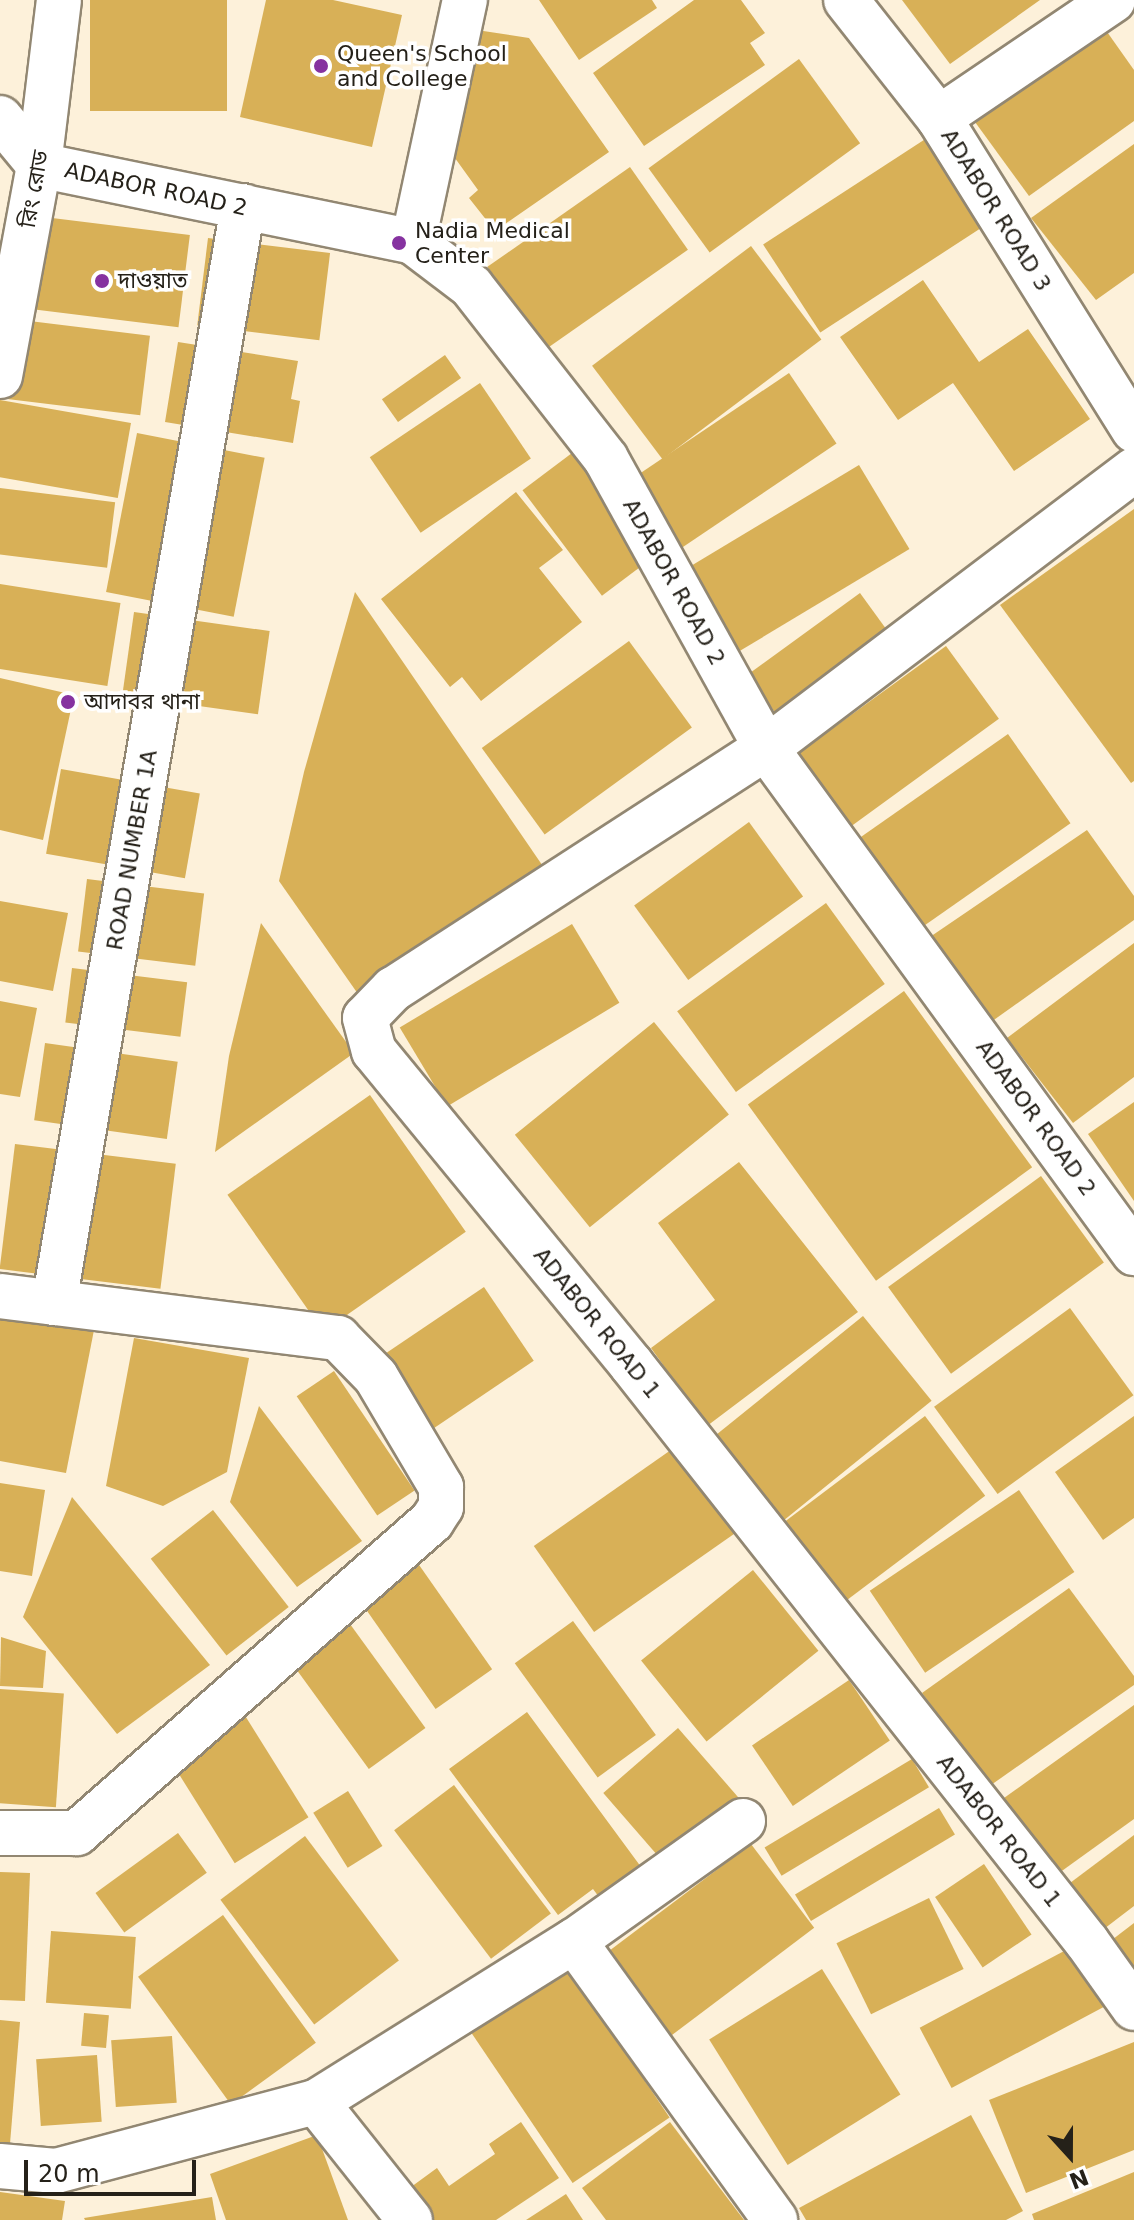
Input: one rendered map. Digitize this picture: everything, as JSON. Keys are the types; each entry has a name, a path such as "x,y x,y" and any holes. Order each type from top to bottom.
{"street":[{"name":"রিং রোড","path":"0,376 39,165 59,0"},
{"path":"413,242 465,0"},
{"name":"ADABOR ROAD 3","path":"846,0 939,118 1134,430"},
{"path":"939,118 1113,0"},
{"path":"0,118 39,165"},
{"name":"ADABOR ROAD 2","path":"39,165 413,242 471,286 606,459 766,748 1134,1253"},
{"name":"ROAD NUMBER 1A","path":"54,1303 243,206"},
{"path":"766,748 1134,470"},
{"name":"ADABOR ROAD 1","path":"766,748 393,989 365,1018 374,1051 631,1364 1087,1942 1134,2008"},
{"path":"0,1296 338,1338 376,1377 441,1487 441,1507 432,1521 77,1833 0,1833"},
{"path":"0,2166 56,2171 316,2102 574,1941 743,1821"},
{"path":"574,1941 775,2220"},
{"path":"316,2102 410,2220"}],"building":[{"path":"90,0 227,0 227,111 90,111"},
{"name":"Queen's School and College","path":"266,0 333,0 402,15 372,147 240,117"},
{"path":"539,0 652,0 657,8 579,60"},
{"path":"694,0 741,0 765,33 750,43 765,65 644,146 593,73"},
{"path":"902,0 1040,0 950,64"},
{"path":"470,29 529,38 609,152 495,231 469,198 478,190 447,147"},
{"path":"1105,29 1134,70 1134,121 1029,196 975,122"},
{"path":"799,59 860,143 710,252 649,168"},
{"path":"930,136 987,224 820,332 763,244"},
{"path":"1134,144 1134,273 1096,300 1031,218"},
{"path":"630,167 688,250 545,350 487,267"},
{"path":"36,216 190,235 179,327 25,308"},
{"path":"208,238 330,253 319,340 197,325"},
{"path":"751,246 821,339 662,459 592,366"},
{"path":"923,280 979,362 1028,329 1090,419 1014,471 953,383 898,420 840,337"},
{"path":"13,319 150,336 140,415 3,398"},
{"path":"178,342 298,361 291,399 300,401 293,443 165,422"},
{"path":"445,355 461,378 398,422 382,399"},
{"path":"789,373 837,443 682,548 634,478"},
{"path":"480,383 531,458 421,533 370,457"},
{"path":"0,400 131,423 118,498 0,477"},
{"path":"137,433 265,458 234,617 106,592"},
{"path":"576,450 655,555 602,596 522,490"},
{"path":"859,465 909,549 736,653 686,569"},
{"path":"0,488 115,502 107,568 0,554"},
{"path":"516,492 563,550 539,568 582,622 481,701 462,677 450,687 381,599"},
{"path":"1134,509 1134,781 1131,783 1000,605"},
{"path":"0,584 120,603 107,686 0,669"},
{"path":"355,592 549,875 365,1004 279,881 304,772"},
{"path":"860,593 892,637 779,718 748,675"},
{"path":"134,612 270,631 258,714 122,695"},
{"path":"629,641 692,728 545,835 482,748"},
{"path":"946,646 999,719 851,826 798,754"},
{"path":"0,678 74,695 43,840 0,830"},
{"path":"1008,734 1071,823 912,935 849,845"},
{"path":"61,769 200,793 185,878 46,854"},
{"path":"749,822 803,896 688,980 634,905"},
{"path":"1087,830 1134,896 1134,920 991,1022 927,939"},
{"path":"87,879 204,893 195,966 78,951"},
{"path":"0,901 68,913 53,991 0,981"},
{"path":"826,903 885,984 736,1092 677,1011"},
{"path":"261,923 354,1053 215,1152 229,1056"},
{"path":"572,924 619,1003 447,1106 400,1028"},
{"path":"1134,943 1134,1077 1073,1123 1007,1038"},
{"path":"72,968 187,982 180,1037 65,1023"},
{"path":"904,991 1032,1167 876,1281 748,1104"},
{"path":"0,1001 37,1008 20,1097 0,1094"},
{"path":"654,1022 729,1114 590,1227 515,1135"},
{"path":"45,1043 178,1062 167,1139 34,1120"},
{"path":"370,1095 466,1232 323,1332 227,1195"},
{"path":"1134,1102 1134,1201 1088,1134"},
{"path":"15,1144 176,1164 160,1289 0,1269"},
{"path":"739,1162 858,1312 707,1426 651,1348 715,1300 658,1223"},
{"path":"1041,1176 1104,1263 951,1374 888,1287"},
{"path":"484,1287 534,1361 419,1438 370,1364"},
{"path":"1070,1308 1133,1395 998,1494 934,1407"},
{"path":"0,1312 94,1330 66,1473 0,1461"},
{"path":"863,1316 932,1401 778,1525 709,1441"},
{"path":"134,1338 249,1358 227,1472 163,1506 106,1486"},
{"path":"334,1371 415,1490 377,1516 297,1396"},
{"path":"259,1406 362,1541 297,1587 230,1502"},
{"path":"925,1416 985,1496 837,1607 777,1527"},
{"path":"1134,1416 1134,1518 1103,1540 1055,1472"},
{"path":"678,1445 738,1531 594,1632 534,1546"},
{"path":"0,1483 45,1490 32,1576 0,1571"},
{"path":"1019,1490 1074,1572 925,1673 870,1591"},
{"path":"72,1497 210,1665 117,1734 23,1617"},
{"path":"213,1510 289,1607 226,1656 151,1559"},
{"path":"417,1562 492,1669 436,1709 360,1602"},
{"path":"753,1570 818,1651 707,1741 641,1661"},
{"path":"1069,1588 1134,1676 1134,1685 991,1785 922,1693"},
{"path":"342,1613 425,1728 369,1769 285,1654"},
{"path":"573,1621 656,1735 598,1777 515,1663"},
{"path":"1,1637 46,1651 43,1688 0,1686"},
{"path":"849,1680 890,1741 793,1806 752,1745"},
{"path":"0,1689 64,1693 56,1807 0,1803"},
{"path":"229,1690 308,1817 235,1863 155,1736"},
{"path":"1134,1705 1134,1819 1059,1873 1004,1798"},
{"path":"527,1712 644,1871 602,1901 593,1889 558,1915 449,1769"},
{"path":"678,1728 742,1802 668,1867 603,1793"},
{"path":"912,1759 929,1787 782,1876 765,1848"},
{"path":"454,1785 551,1914 491,1959 394,1830"},
{"path":"348,1791 382,1846 348,1868 313,1813"},
{"path":"939,1808 955,1835 811,1921 795,1895"},
{"path":"178,1833 207,1873 124,1933 95,1893"},
{"path":"1134,1835 1134,1906 1096,1935 1062,1889"},
{"path":"305,1836 399,1961 314,2024 220,1900"},
{"path":"751,1844 814,1928 655,2048 592,1964"},
{"path":"984,1864 1032,1934 983,1967 935,1897"},
{"path":"0,1872 30,1873 25,2001 0,2000"},
{"path":"929,1898 964,1969 871,2014 836,1943"},
{"path":"223,1915 316,2043 231,2105 138,1977"},
{"path":"1134,1923 1134,1986 1104,1946"},
{"path":"51,1931 136,1937 131,2009 46,2003"},
{"path":"1083,1941 1115,2001 952,2088 920,2028"},
{"path":"560,1955 670,2117 573,2183 463,2020"},
{"path":"822,1969 900,2095 788,2165 709,2039"},
{"path":"84,2013 109,2015 106,2048 81,2046"},
{"path":"0,2020 20,2022 9,2156 0,2155"},
{"path":"172,2036 177,2103 116,2107 111,2040"},
{"path":"1134,2042 1134,2150 1026,2193 989,2100"},
{"path":"97,2055 102,2122 41,2126 36,2059"},
{"path":"971,2115 1023,2211 1006,2220 806,2220 799,2208"},
{"path":"521,2122 559,2178 496,2220 433,2220 411,2187 437,2168 449,2186 495,2154 489,2144"},
{"path":"670,2122 744,2220 606,2220 582,2188"},
{"path":"317,2135 348,2220 226,2220 210,2174"},
{"path":"1134,2172 1134,2220 1034,2220 1032,2214"},
{"path":"0,2192 65,2201 62,2220 0,2220"},
{"path":"566,2194 583,2220 526,2220"},
{"path":"212,2197 216,2220 84,2218"}],"place":[{"name":"Queen's School and College","path":"321,66"},
{"name":"Nadia Medical Center","path":"399,243"},
{"name":"দাওয়াত","path":"102,281"},
{"name":"আদাবর থানা","path":"68,702"}]}
